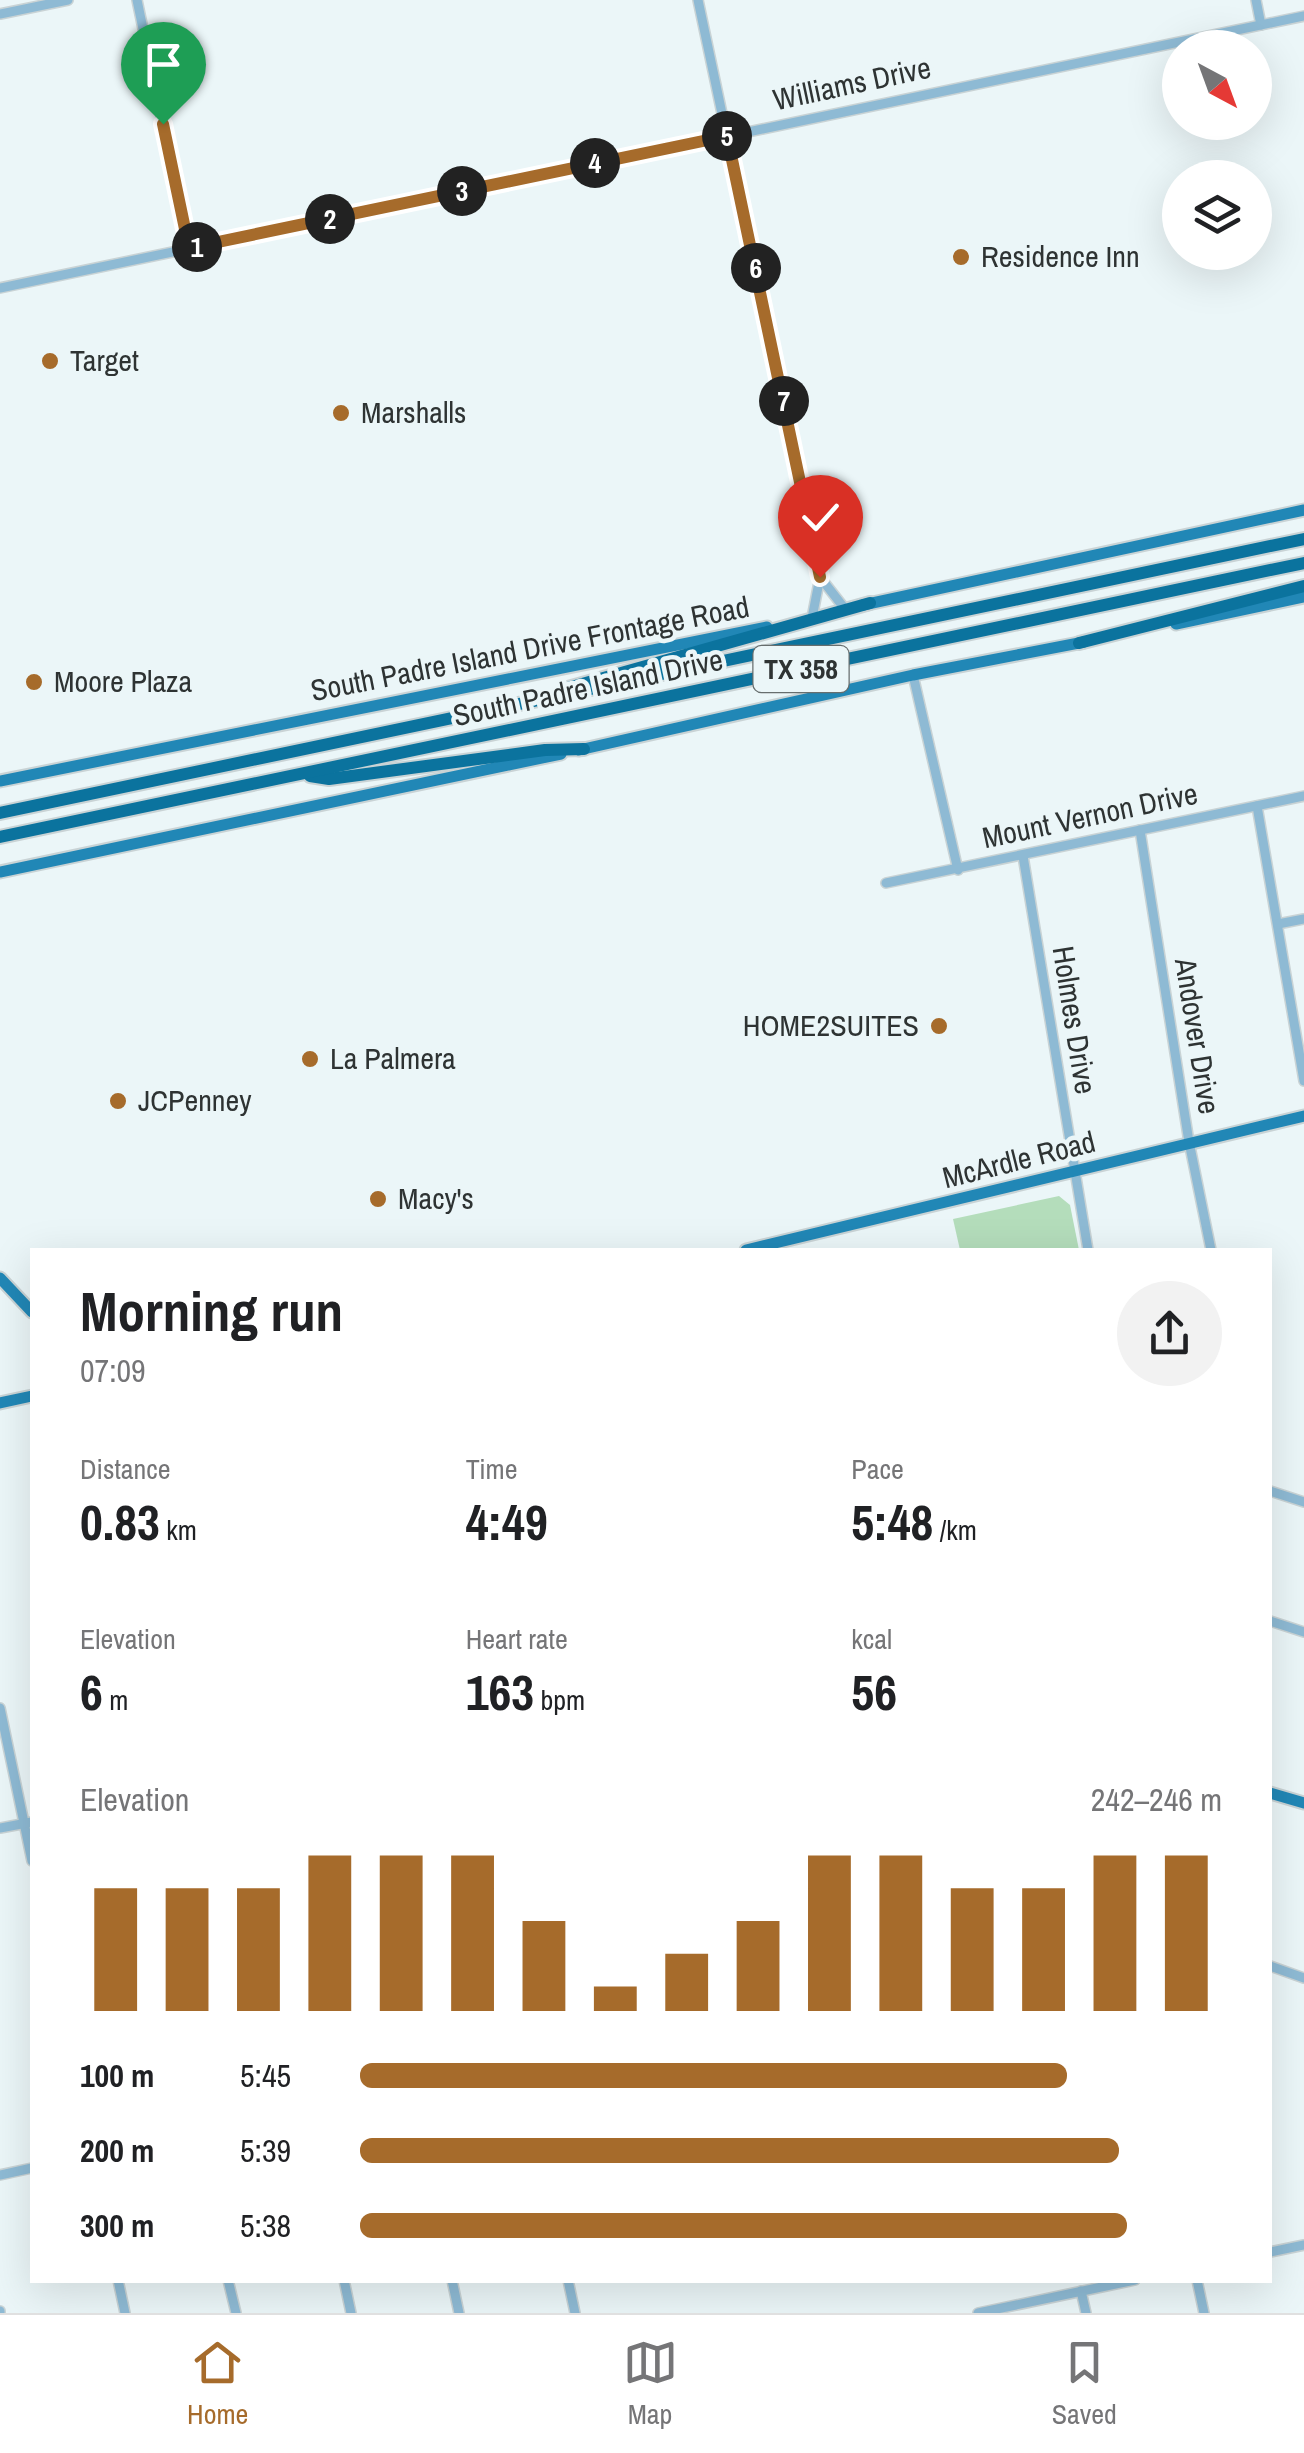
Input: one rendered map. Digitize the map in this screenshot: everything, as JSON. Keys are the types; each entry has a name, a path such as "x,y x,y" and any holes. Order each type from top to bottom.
{"highway":[{"name":"South Padre Island Drive","path":"0,813 1304,539"},
{"name":"South Padre Island Drive","path":"0,838 1304,563"},
{"path":"1079,643 1304,586"},
{"path":"534,702 583,682 756,638 870,603"},
{"path":"297,775 330,778 545,750 584,749"}],"main road":[{"name":"South Padre Island Drive Frontage Road","path":"0,781 812,618 1304,510"},
{"path":"0,872 913,675 1304,598"},
{"name":"McArdle Road","path":"754,1248 1304,1116"},
{"path":"0,1278 30,1310"},
{"path":"0,1403 30,1396"},
{"path":"1272,1793 1304,1804"}],"street":[{"path":"0,14 68,0"},
{"path":"137,0 189,248"},
{"path":"698,0 820,577 812,618"},
{"path":"1256,0 1261,25"},
{"name":"Williams Drive","path":"0,288 1304,16"},
{"path":"820,577 845,608"},
{"path":"913,675 958,870"},
{"name":"Mount Vernon Drive","path":"886,882 1304,796"},
{"path":"1257,806 1304,1082"},
{"name":"Andover Drive","path":"1140,830 1188,1142 1212,1248"},
{"name":"Holmes Drive","path":"1023,856 1072,1172 1088,1248"},
{"path":"1278,924 1304,919"},
{"path":"1272,1492 1304,1502"},
{"path":"1272,1622 1304,1632"},
{"path":"0,1708 29,1822 0,1828"},
{"path":"1272,1967 1304,1978"},
{"path":"0,2175 30,2168"},
{"path":"1272,2252 1304,2244"},
{"path":"119,2283 125,2313"},
{"path":"229,2283 236,2313"},
{"path":"345,2283 352,2313"},
{"path":"453,2283 458,2313"},
{"path":"569,2283 575,2313"},
{"path":"978,2313 1120,2283"},
{"path":"1198,2283 1204,2313"},
{"path":"1081,2291 1086,2313"}],"green space":[{"path":"1059,1196 1070,1205 1079,1248 960,1248 953,1219"}],"place":[{"name":"Residence Inn","path":"961,257"},
{"name":"Target","path":"50,361"},
{"name":"Marshalls","path":"341,413"},
{"name":"Moore Plaza","path":"34,682"},
{"name":"HOME2SUITES","path":"939,1026"},
{"name":"La Palmera","path":"310,1059"},
{"name":"JCPenney","path":"118,1101"},
{"name":"Macy's","path":"378,1199"}],"route":[{"path":"163,124 189,248 727,136 820,577"}]}
